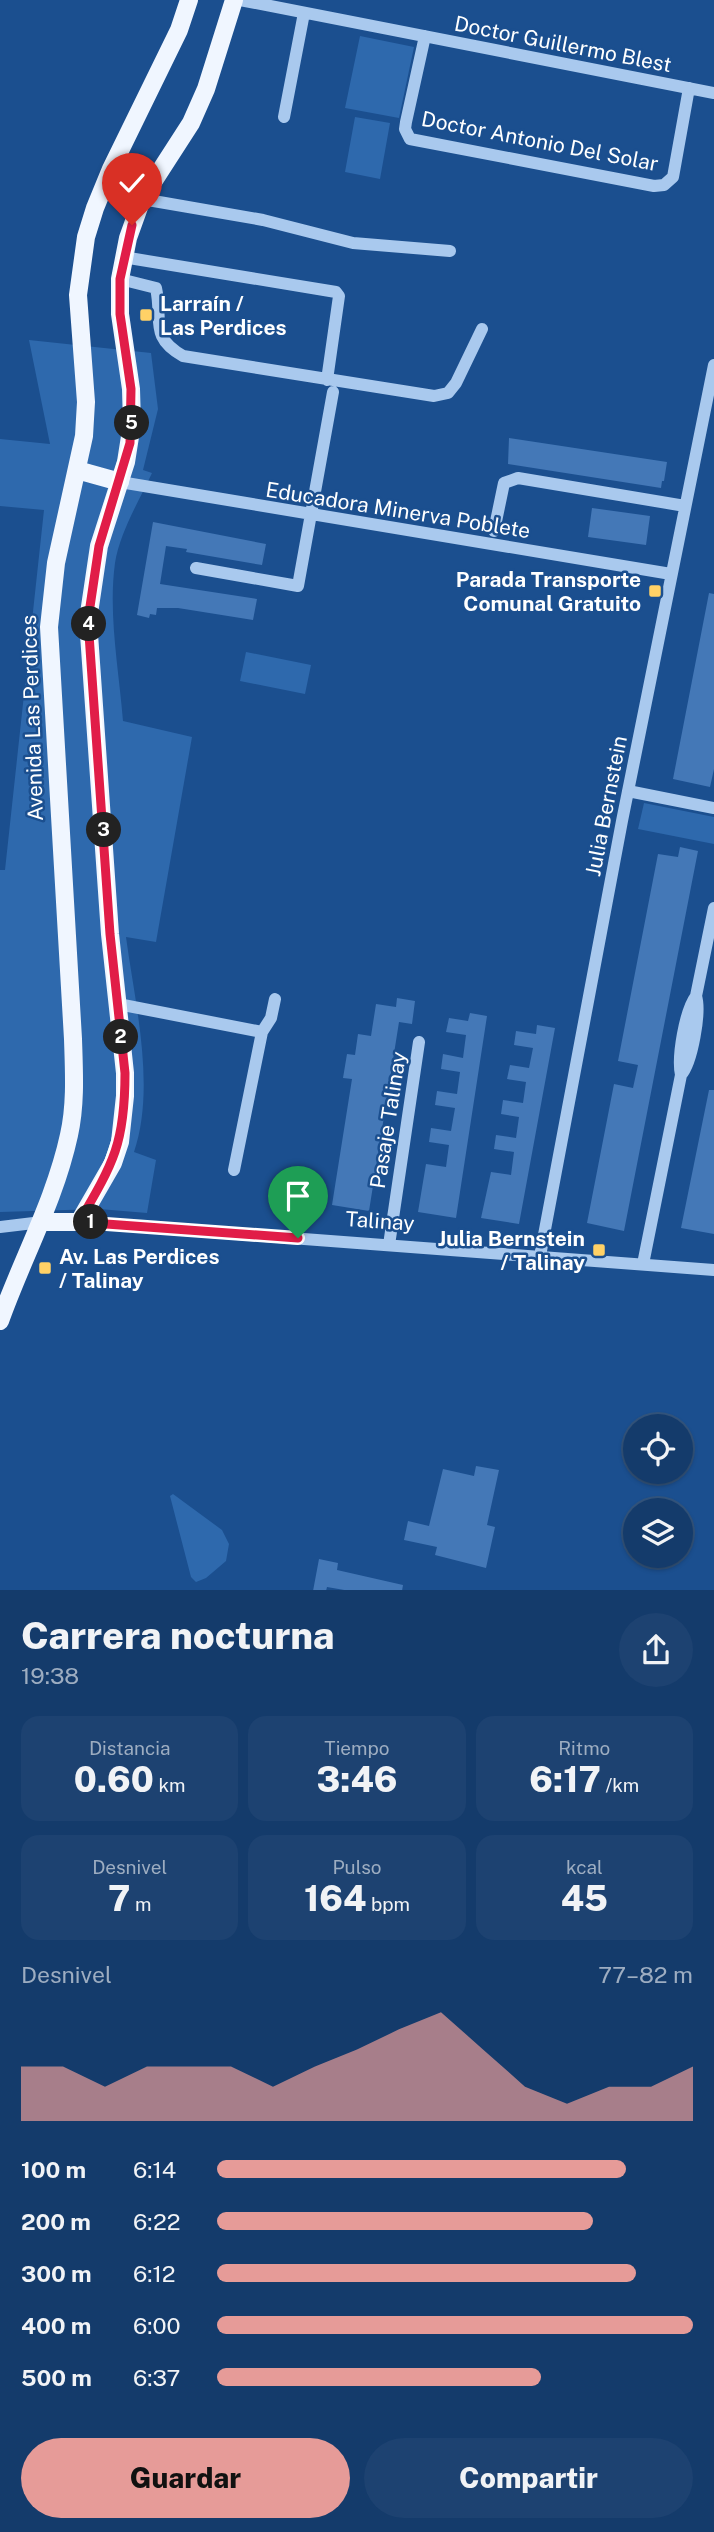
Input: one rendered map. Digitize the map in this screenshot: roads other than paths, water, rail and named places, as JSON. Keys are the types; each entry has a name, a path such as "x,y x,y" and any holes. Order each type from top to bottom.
{"main road":[{"name":"Avenida Las Perdices","path":"0,1321 14,1282 42,1222 69,1134 73,1104 73,1039 49,627 56,563 84,436 86,402 78,295 86,237 111,169 149,94 190,0"},
{"path":"79,1222 113,1163 120,1142 125,1073 110,934 88,620 99,546 130,443 131,389 120,314 120,279 142,199 191,123 206,89 237,0"},
{"path":"78,470 120,482"},
{"name":"Talinay","path":"42,1222 79,1222"}],"street":[{"name":"Doctor Guillermo Blest","path":"237,0 714,93"},
{"path":"284,117 304,13"},
{"name":"Doctor Antonio Del Solar","path":"425,36 405,129 410,139 654,186 664,185 673,177 689,88"},
{"path":"142,199 263,220 354,243 450,251"},
{"path":"124,257 336,292 339,296 327,380"},
{"path":"120,279 156,288 159,332 163,341 183,356 434,396 448,393 456,383 482,329"},
{"name":"Julia Bernstein","path":"540,1256 628,791 714,365"},
{"path":"196,568 298,586 313,515 333,392"},
{"path":"494,531 504,483 518,478 685,506"},
{"name":"Educadora Minerva Poblete","path":"120,482 671,574"},
{"path":"628,791 714,808"},
{"path":"643,1264 681,1075 687,1067 691,1049 698,1011 696,996 714,908"},
{"path":"234,1170 262,1032 271,1018 275,999"},
{"path":"118,1004 262,1032"},
{"name":"Pasaje Talinay","path":"389,1245 419,1042"},
{"name":"Talinay","path":"0,1227 42,1222"},
{"name":"Talinay","path":"79,1222 714,1270"}],"place":[{"name":"Larraín / Las Perdices","path":"146,315"},
{"name":"Parada Transporte Comunal Gratuito","path":"655,591"},
{"name":"Julia Bernstein / Talinay","path":"599,1250"},
{"name":"Av. Las Perdices / Talinay","path":"45,1268"}]}
